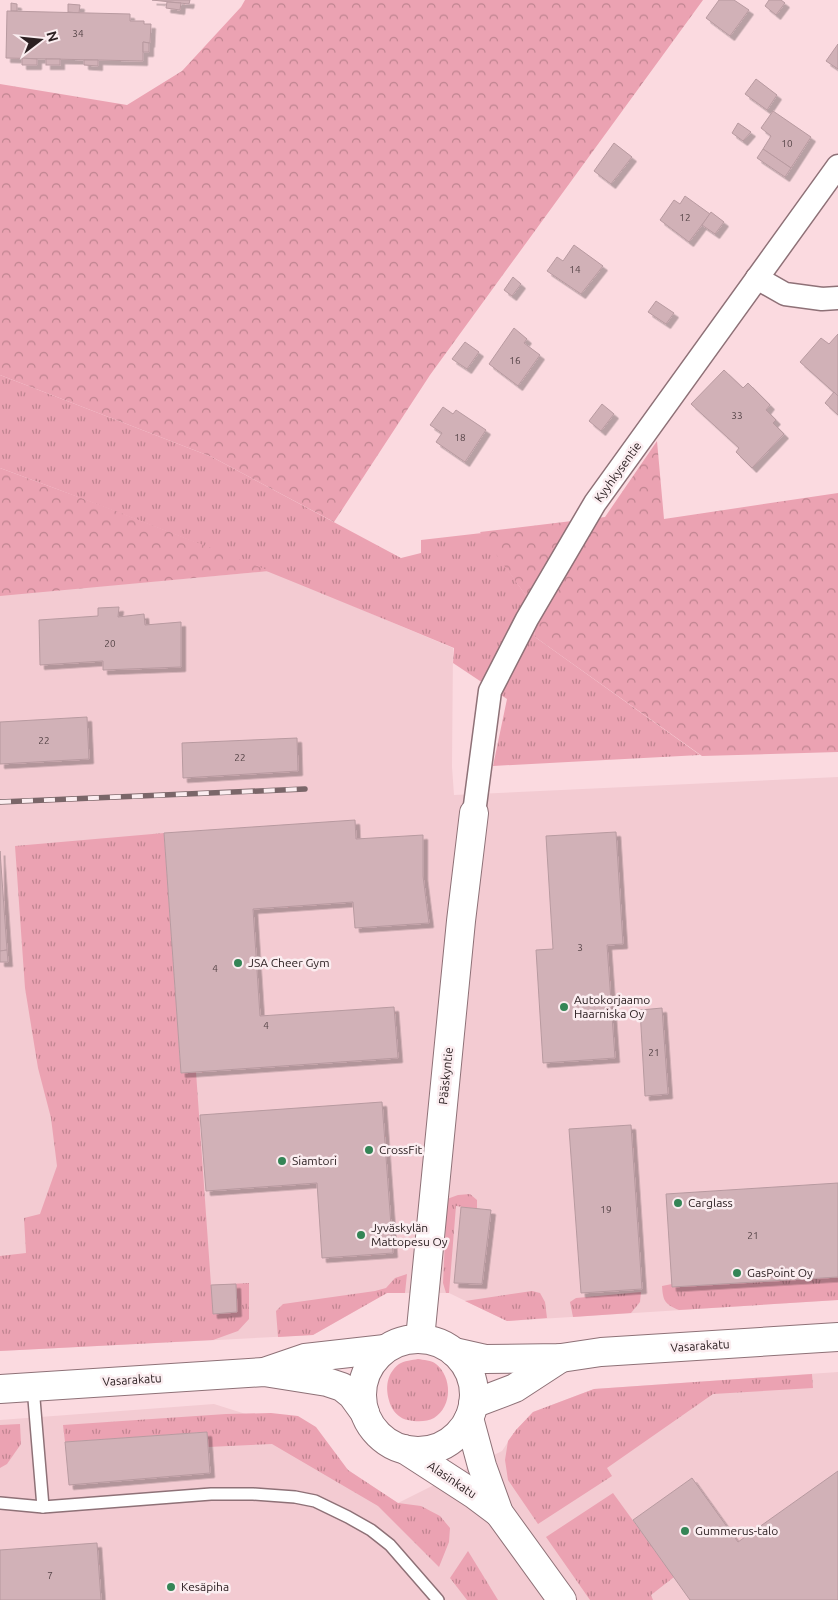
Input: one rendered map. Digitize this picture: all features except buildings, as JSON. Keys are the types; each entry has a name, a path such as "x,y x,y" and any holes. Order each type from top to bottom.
{"street":[{"name":"Kyyhkysentie","path":"474,813 490,691 527,619 595,503 838,166"},
{"path":"757,278 785,294 822,299 838,298"},
{"name":"Pääskyntie","path":"420,1339 461,921 474,813"},
{"name":"Vasarakatu","path":"454,1352 485,1358 562,1358 601,1352 838,1337"},
{"path":"420,1339 438,1343 454,1352 464,1363 470,1376 473,1390 471,1411 462,1429 442,1445 430,1449 404,1449 380,1436 371,1426 365,1413 362,1399 363,1385 367,1371 385,1349 402,1341 420,1339"},
{"name":"Vasarakatu","path":"264,1372 305,1358 385,1349"},
{"name":"Vasarakatu","path":"471,1411 515,1388 562,1358"},
{"name":"Vasarakatu","path":"0,1389 264,1372 335,1384 352,1395 365,1413"},
{"name":"Alasinkatu","path":"471,1411 482,1466 499,1513 562,1600"},
{"name":"Alasinkatu","path":"404,1449 475,1495 499,1513"}],"lane":[{"path":"33,1387 43,1507"},
{"path":"0,1503 43,1507 211,1494 253,1494 295,1497 315,1501 363,1526 390,1545 438,1600"}],"shaded area":[{"path":"270,571 453,648 452,767 454,795 838,777 838,1300 507,1321 449,1293 387,1293 313,1335 0,1351 0,595"},
{"path":"838,1372 838,1600 0,1600 0,1420 214,1404 277,1424 398,1503 502,1451 516,1430 533,1412 594,1389"}],"green space":[{"path":"245,0 703,0 430,375 334,522 212,457 0,375 0,84 127,105 182,71 241,7"},
{"path":"0,375 212,457 401,558 421,553 421,540 482,533 529,600 535,637 700,755 493,766 507,699 453,663 454,648 228,555 0,468"},
{"path":"657,441 664,519 838,493 838,752 702,756 535,637 529,600 480,532 605,517"},
{"path":"0,468 103,506 270,571 0,596"},
{"path":"164,833 181,1073 196,1072 211,1285 249,1283 249,1319 238,1331 213,1340 0,1351 0,1256 26,1253 24,1218 40,1214 57,1166 51,1118 38,1068 25,988 15,846"},
{"path":"470,1194 477,1200 477,1209 456,1206 449,1293 446,1293 443,1283 447,1199 458,1195"},
{"path":"407,1274 405,1293 387,1293 313,1335 278,1337 276,1311 283,1304 375,1291 386,1288 395,1278"},
{"path":"838,1277 838,1300 679,1310 670,1306 665,1301 662,1286 672,1284 672,1287"},
{"path":"532,1291 540,1293 545,1302 547,1318 507,1321 465,1301"},
{"path":"641,1292 640,1302 631,1313 573,1317 570,1302 576,1298"},
{"path":"418,1359 436,1364 445,1376 448,1391 445,1406 440,1413 431,1419 414,1421 400,1417 396,1413 391,1406 387,1389 389,1378 394,1368 401,1363"},
{"path":"812,1374 813,1388 713,1394 607,1468 612,1476 538,1524 508,1480 505,1460 508,1441 533,1412 594,1389"},
{"path":"271,1413 298,1416 316,1427 348,1470 398,1503 421,1506 440,1516 450,1528 449,1542 439,1567 378,1506 272,1444 208,1447 206,1432 65,1442 63,1425 226,1414"},
{"path":"20,1424 21,1444 7,1464 0,1468 0,1425"},
{"path":"613,1493 674,1577 651,1595 653,1600 590,1600 546,1537"},
{"path":"468,1551 498,1600 467,1600 450,1578"}],"railway":[{"path":"0,802 305,789"}],"place":[{"name":"JSA Cheer Gym","path":"238,963"},
{"name":"Autokorjaamo Haarniska Oy","path":"564,1007"},
{"name":"CrossFit","path":"369,1150"},
{"name":"Siamtori","path":"282,1161"},
{"name":"Carglass","path":"678,1203"},
{"name":"Jyväskylän Mattopesu Oy","path":"361,1235"},
{"name":"GasPoint Oy","path":"737,1273"},
{"name":"Gummerus-talo","path":"685,1531"},
{"name":"Kesäpiha","path":"171,1587"}]}
